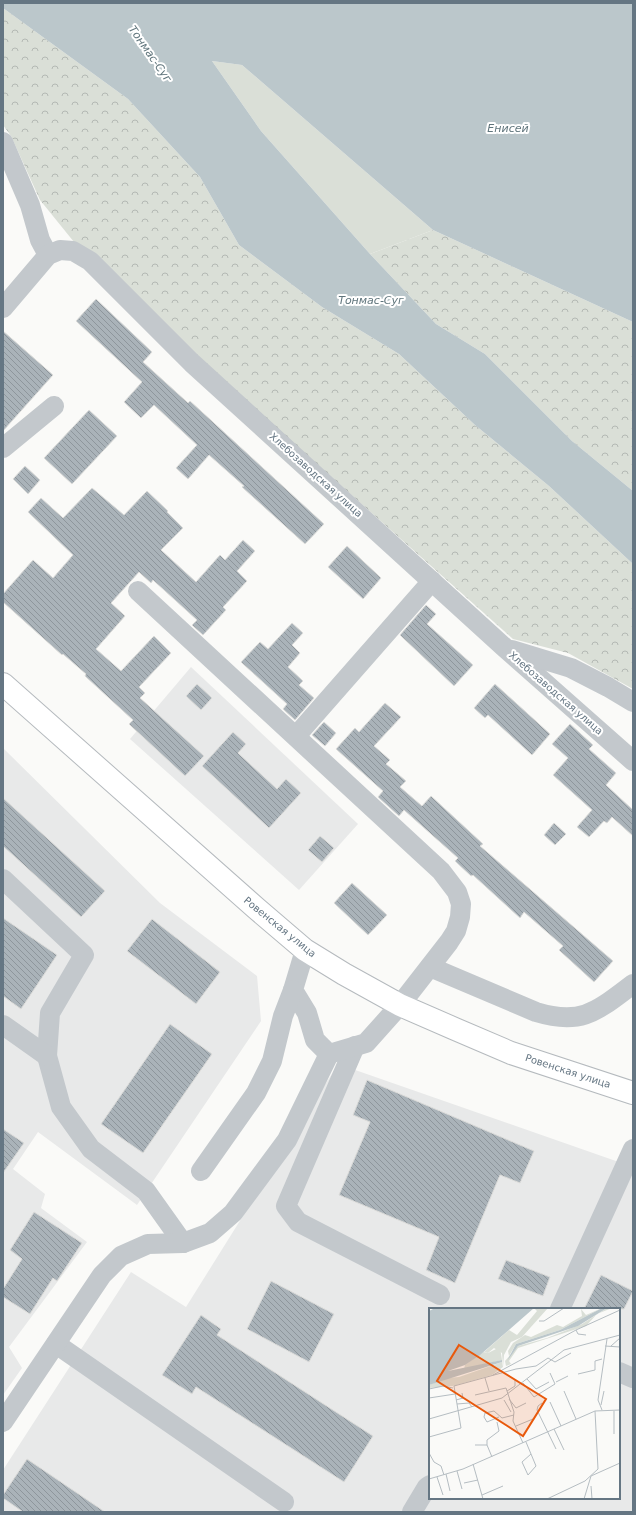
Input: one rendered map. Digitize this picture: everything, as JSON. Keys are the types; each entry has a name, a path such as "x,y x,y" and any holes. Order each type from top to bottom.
{"main road":[{"name":"Ровенская улица","path":"3,684 257,910 306,950 344,974 400,1005 511,1053 633,1093"}],"street":[{"path":"3,142 30,205 40,240 48,255 3,308"},
{"name":"Хлебозаводская улица","path":"48,255 60,250 74,251 90,261 192,363 504,647 633,761"},
{"path":"3,448 54,406"},
{"path":"296,736 432,581"},
{"path":"3,1422 102,1275 121,1256 148,1244 182,1242 210,1233 233,1213 287,1140 329,1054 366,1043 400,1005 449,942 460,917 461,904 457,892 441,871 138,590"},
{"path":"504,647 571,668 633,702"},
{"path":"3,880 84,955 50,1013 48,1056 61,1107 91,1148 146,1191 182,1242"},
{"path":"202,1171 259,1087 272,1061 283,1016 306,950"},
{"path":"430,967 536,1012 562,1018 575,1018 589,1014 602,1007 633,984"},
{"path":"293,990 307,1013 315,1040 329,1054"},
{"path":"3,1025 48,1056"},
{"path":"356,1046 286,1206 298,1222 440,1294"},
{"path":"560,1308 633,1149"},
{"path":"56,1344 284,1502"},
{"path":"620,1372 633,1378"},
{"path":"412,1512 429,1486"}],"shaded area":[{"path":"191,667 358,824 299,890 130,739"},
{"path":"3,748 160,903 257,976 261,1021 137,1205 38,1132 13,1169 45,1194 41,1208 87,1242 9,1347 22,1368 3,1395"},
{"path":"338,1064 633,1167 633,1512 3,1512 3,1470 131,1272 186,1307"}],"green space":[{"path":"3,8 128,99 200,177 239,245 322,307 399,354 475,425 549,486 633,564 633,689 568,653 513,639 201,361 74,242 40,200 11,136 3,125"},
{"path":"212,61 242,65 433,230 370,254 261,131"},
{"path":"433,230 633,322 633,491 572,441 485,354 436,324 370,254"}],"water":[{"name":"Енисей","path":"3,3 633,3 633,322 433,230 242,65 212,61 261,131 370,254 436,324 485,354 572,441 633,491 633,564 549,486 475,425 399,354 322,307 239,245 200,177 128,99 3,8"}],"building":[{"path":"96,299 152,352 143,362 188,403 190,401 324,524 305,544 209,455 188,479 176,468 197,445 154,405 141,418 124,402 142,382 76,321"},
{"path":"3,331 53,375 3,431"},
{"path":"89,410 117,436 72,484 44,458"},
{"path":"25,466 40,480 28,494 13,479"},
{"path":"92,488 124,515 147,491 183,528 161,550 196,582 220,555 225,560 243,540 255,551 237,571 247,581 223,607 226,610 203,635 192,625 197,620 153,580 151,583 139,572 111,603 125,616 96,649 121,671 154,636 171,653 139,687 145,693 140,698 204,756 185,776 129,724 133,720 85,676 86,674 63,654 62,655 3,602 3,594 33,560 53,578 73,555 28,512 41,498 63,518"},
{"path":"347,546 381,578 363,599 328,567"},
{"path":"426,605 436,614 427,624 473,665 454,686 400,635"},
{"path":"292,623 303,633 292,645 300,653 288,667 303,681 299,685 314,698 295,720 283,709 287,704 241,662 260,642 268,649"},
{"path":"197,684 212,698 201,710 186,696"},
{"path":"495,684 550,734 532,755 488,715 485,718 474,708"},
{"path":"385,703 401,717 374,746 390,760 386,764 406,781 400,787 422,806 431,796 483,844 480,846 613,961 594,982 559,950 563,946 524,912 520,918 473,875 471,876 455,861 458,858 404,810 399,816 378,797 383,791 336,749 355,728 359,732"},
{"path":"324,722 336,733 325,746 312,735"},
{"path":"570,724 593,745 589,749 616,773 606,785 633,810 633,836 612,817 607,823 604,821 589,837 577,827 592,810 553,775 568,758 552,744"},
{"path":"233,732 246,744 238,753 277,789 286,779 301,793 269,828 202,766"},
{"path":"3,798 105,891 81,917 3,846"},
{"path":"554,823 566,834 555,845 544,835"},
{"path":"320,836 334,848 322,862 308,850"},
{"path":"352,883 387,915 368,935 334,903"},
{"path":"3,918 57,955 21,1009 3,996"},
{"path":"152,919 220,972 196,1004 127,951"},
{"path":"170,1024 212,1054 143,1153 101,1124"},
{"path":"367,1080 534,1151 520,1183 500,1175 455,1283 426,1270 439,1237 339,1195 370,1122 353,1115"},
{"path":"3,1129 24,1143 3,1173"},
{"path":"34,1212 82,1243 57,1281 53,1278 30,1314 3,1297 3,1289 22,1259 10,1250"},
{"path":"506,1260 550,1277 543,1296 498,1279"},
{"path":"601,1275 633,1291 624,1309 584,1308"},
{"path":"271,1281 334,1314 309,1362 247,1329"},
{"path":"201,1315 221,1329 217,1335 373,1436 344,1482 196,1387 192,1394 162,1375"},
{"path":"27,1459 105,1512 23,1512 3,1498 3,1495"}],"water label":[{"name":"Тонмас-Суг","path":"150,54"},
{"name":"Тонмас-Суг","path":"371,300"}]}
